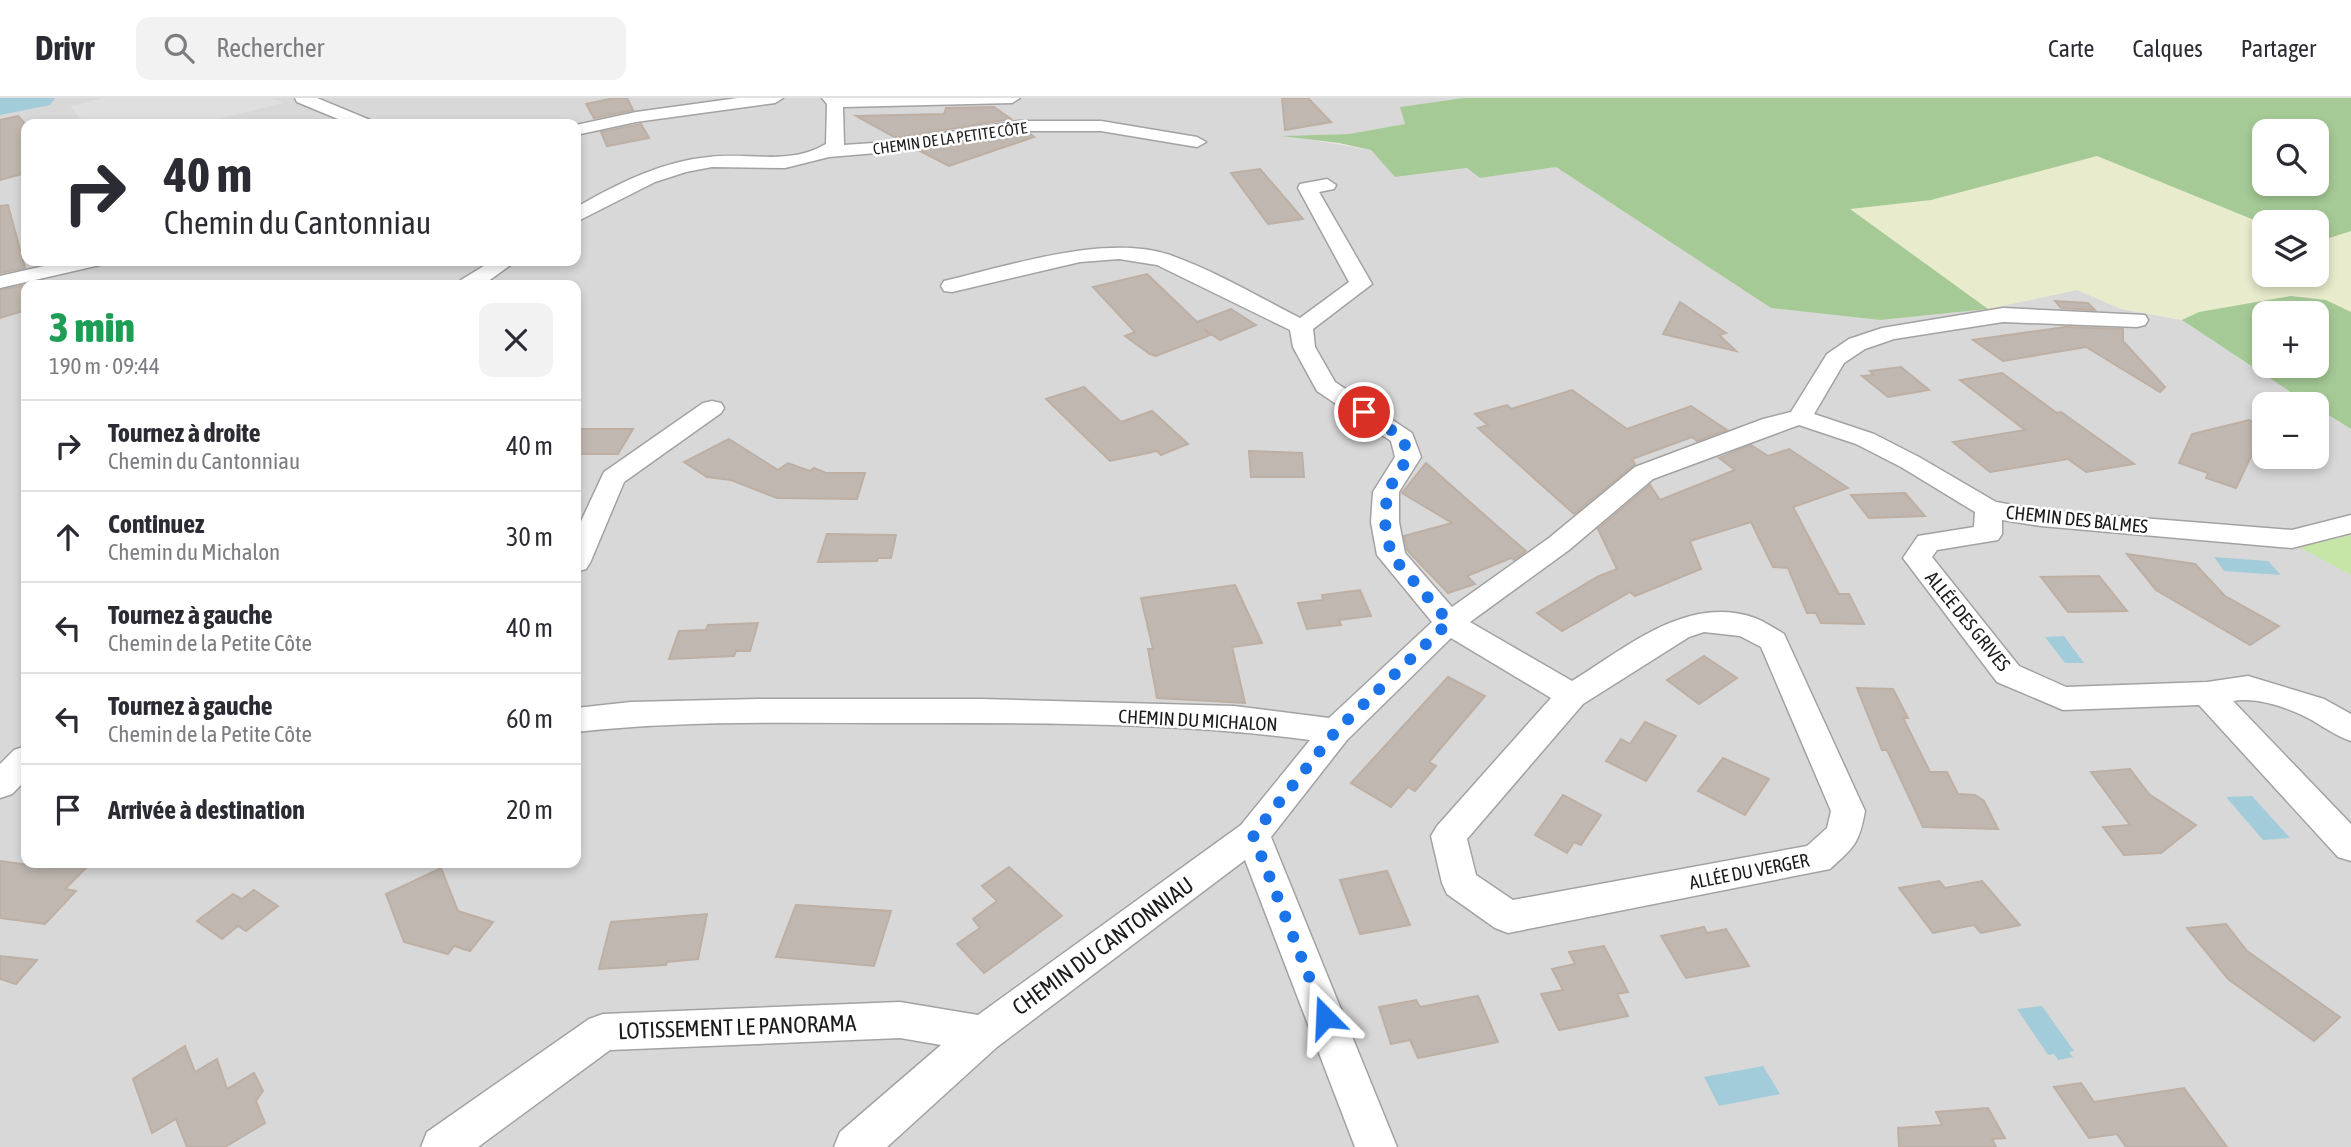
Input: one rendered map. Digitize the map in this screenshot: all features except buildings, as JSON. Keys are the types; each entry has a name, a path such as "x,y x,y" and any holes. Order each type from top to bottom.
{"street":[{"path":"303,98 352,119"},
{"path":"581,129 636,117 775,98"},
{"path":"828,152 837,140 832,100 1012,98"},
{"name":"CHEMIN DE LA PETITE CÔTE","path":"581,214 647,181 694,164 722,160 786,163 810,159 828,152 888,147 1018,126 1101,126 1197,142"},
{"path":"1301,327 1361,284 1307,188 1327,185"},
{"path":"952,286 1080,256 1119,253 1162,259 1220,285 1301,327"},
{"path":"0,282 71,266"},
{"path":"477,280 498,266"},
{"path":"1336,731 1449,622 1559,544 1644,473 1772,424 1800,417 1835,359 1857,344 1890,332 2003,315 2137,320"},
{"path":"1301,327 1304,346 1325,386 1403,438 1408,457 1387,492 1385,523 1391,555 1449,622 1573,696"},
{"path":"581,552 613,478 712,408"},
{"name":"CHEMIN DES BALMES","path":"1800,417 1865,439 1910,462 1988,509 2041,518 2292,539 2351,524"},
{"name":"ALLÉE DES GRIVES","path":"1988,509 1988,534 1927,542 1917,558 2008,674 2063,699 2207,693 2248,687 2313,707 2351,730"},
{"name":"ALLÉE DU VERGER","path":"1703,622 1746,626 1773,640 1848,811 1843,835 1816,859 1507,917 1460,883 1449,835 1573,696 1678,630 1703,622"},
{"path":"2207,693 2351,847"},
{"name":"CHEMIN DU MICHALON","path":"581,719 631,714 758,711 981,711 1234,718 1336,731"},
{"name":"CHEMIN DU CANTONNIAU","path":"855,1147 983,1034 1253,835 1336,731"},
{"path":"0,785 21,765"},
{"path":"1253,835 1376,1147"},
{"name":"LOTISSEMENT LE PANORAMA","path":"442,1147 603,1032 900,1020 983,1034"}],"shaded area":[{"path":"0,98 1463,98 1401,107 1406,124 1349,134 1288,136 1371,150 1396,177 1468,168 1480,178 1556,167 1771,308 1880,320 1987,309 2077,290 2121,309 2182,320 2252,366 2252,378 2270,378 2292,392 2252,392 2252,469 2329,469 2329,416 2351,429 2351,535 2300,547 2351,575 2351,1147 0,1147"},
{"path":"104,98 272,98 284,103 218,119 82,119 70,106"}],"green space":[{"path":"1463,98 2351,98 2351,231 2329,238 2329,210 2252,210 2252,219 2097,156 1931,200 1850,209 1988,309 1880,320 1771,308 1556,167 1480,178 1467,168 1395,177 1371,150 1281,136 1349,134 1405,124 1400,107"},
{"path":"2097,155 2252,219 2252,287 2329,287 2329,238 2351,231 2351,312 2326,300 2291,296 2199,312 2182,320 2121,309 2077,290 1988,309 1849,209 1931,200"},
{"path":"2291,296 2328,301 2262,301"},
{"path":"2329,301 2351,312 2351,429 2329,415 2329,392 2290,392 2269,378 2329,378"},
{"path":"2252,303 2252,366 2182,320 2199,312"},
{"path":"2351,535 2351,575 2299,547"}],"water":[{"path":"2214,557 2268,561 2281,575 2224,571"},
{"path":"2064,636 2084,663 2065,663 2045,637"},
{"path":"2252,796 2290,838 2263,840 2226,797"},
{"path":"2042,1006 2074,1051 2069,1052 2073,1057 2058,1060 2054,1054 2048,1055 2017,1009"},
{"path":"1763,1066 1780,1094 1719,1106 1704,1077"}],"waterway":[{"path":"0,106 39,98"}],"route":[{"path":"1325,1017 1253,835 1336,731 1449,622 1391,555 1385,523 1387,492 1408,457 1403,438 1364,412"}]}
